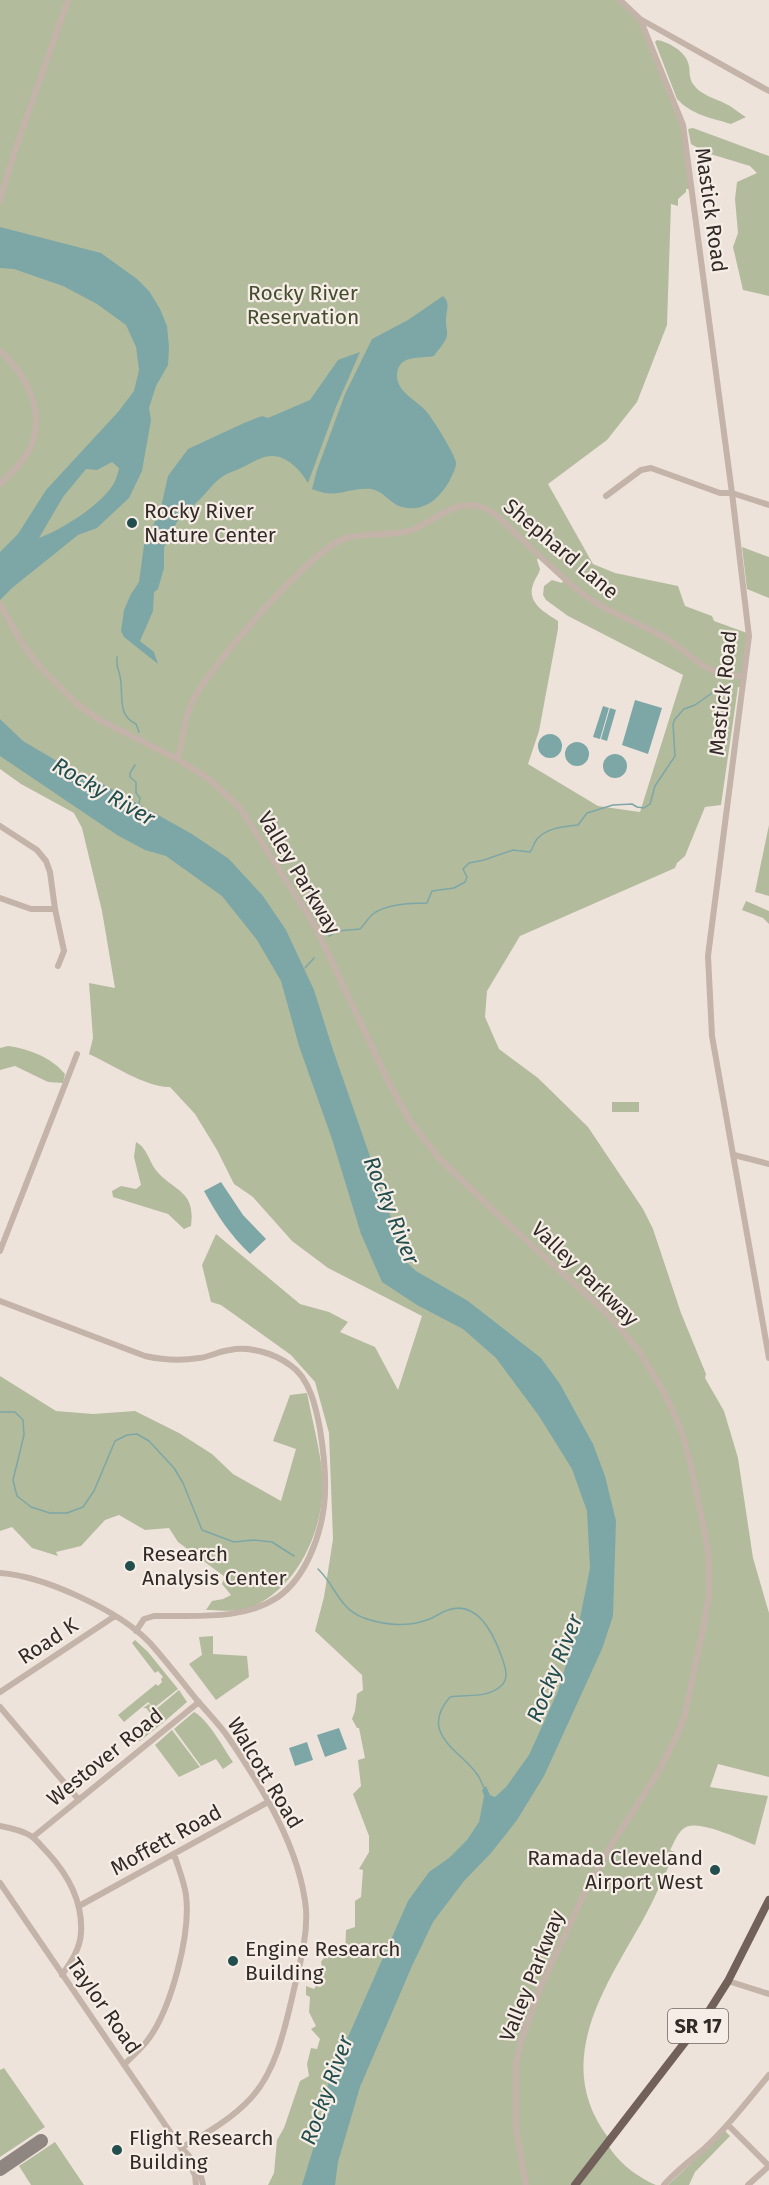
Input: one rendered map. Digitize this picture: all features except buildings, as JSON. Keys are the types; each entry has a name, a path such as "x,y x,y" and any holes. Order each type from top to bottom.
{"main road":[{"name":"SR 17","path":"575,2185 689,2038 728,1981 769,1900"}],"street":[{"path":"0,201 13,156 68,0"},
{"path":"620,0 640,19 769,91"},
{"name":"Mastick Road","path":"640,19 683,125 749,636 708,956 712,1036 769,1358"},
{"path":"0,351 18,370 31,391 35,405 36,424 29,450 21,463 0,484"},
{"path":"606,496 641,470 651,468 720,493 732,493 769,505"},
{"name":"Shephard Lane","path":"177,759 185,719 198,691 259,616 318,555 345,539 410,530 464,505 477,506 495,514 575,588 595,603 617,616 663,636 706,667 729,675 744,677"},
{"name":"Valley Parkway","path":"0,604 20,640 38,665 77,704 98,719 177,759 209,779 229,796 250,823 315,926 390,1085 410,1121 438,1157 619,1327 639,1351 665,1394 681,1431 690,1461 708,1548 710,1572 704,1624 686,1714 658,1771 608,1850 582,1899 530,2013 516,2063 515,2090 516,2130 526,2185"},
{"path":"0,826 37,850 46,861 64,951 58,966"},
{"path":"0,898 31,909 54,909"},
{"path":"0,1251 77,1054"},
{"path":"734,1155 769,1164"},
{"path":"0,1301 145,1356 161,1359 200,1358 230,1350 259,1351 291,1365 301,1376 314,1402 323,1452 324,1506 311,1551 291,1586 279,1596 250,1611 236,1614 154,1616 144,1619 136,1631"},
{"name":"Walcott Road","path":"0,1573 54,1587 115,1616 149,1642 228,1736 268,1802 297,1865 306,1911 304,1945 288,2014 269,2072 251,2098 214,2128 181,2148"},
{"name":"Road K","path":"0,1692 115,1616"},
{"name":"Westover Road","path":"33,1837 199,1702"},
{"path":"0,1707 79,1800"},
{"name":"Moffett Road","path":"79,1906 268,1802"},
{"path":"0,1826 17,1829 33,1837 66,1876 79,1906 81,1934 75,1956 62,1975"},
{"path":"124,2065 147,2040 169,2001 180,1959 185,1928 186,1895 174,1854"},
{"name":"Taylor Road","path":"0,1883 181,2148"},
{"path":"728,1981 769,1994"},
{"path":"664,2185 677,2170 728,2125 769,2075"},
{"path":"728,2125 769,2166 748,2185"},
{"path":"181,2148 195,2175 196,2185"},
{"path":"181,2148 193,2162 202,2178 203,2185"}],"green space":[{"name":"Rocky River Reservation","path":"0,0 621,0 638,17 681,124 690,189 686,189 686,192 678,199 678,206 671,204 667,325 637,402 607,440 548,484 593,564 615,573 678,586 685,606 712,616 714,621 747,633 741,687 738,687 721,805 705,807 685,856 675,868 520,936 487,991 485,1017 499,1049 538,1078 588,1127 643,1209 653,1229 681,1313 706,1374 705,1378 724,1411 738,1458 753,1558 769,1613 769,1777 718,1764 710,1787 768,1796 755,1845 707,1827 689,1826 681,1831 670,1850 675,1852 644,1918 600,1999 590,2026 584,2054 585,2083 593,2111 610,2140 607,2143 628,2168 656,2185 268,2185 274,2173 277,2140 284,2128 300,2081 309,2076 307,2064 311,2048 317,2049 320,2039 311,2029 316,2026 309,2012 310,1997 306,1995 306,1986 314,1989 316,1986 321,1987 317,1983 324,1975 321,1962 325,1956 345,1955 346,1930 355,1927 355,1901 361,1897 363,1870 359,1869 369,1852 369,1836 353,1794 361,1786 358,1760 365,1758 359,1728 352,1719 357,1694 363,1690 362,1675 315,1631 324,1597 333,1539 329,1433 315,1382 291,1355 221,1305 211,1302 202,1265 216,1234 300,1304 329,1312 348,1322 340,1332 375,1347 398,1390 422,1316 328,1268 292,1241 253,1197 234,1184 195,1114 170,1087 140,1080 89,1054 93,1038 89,983 115,988 102,911 82,828 74,813 21,784 0,769","holes":["538,558 563,581 562,583 552,580 544,586 543,595 546,600 568,616 683,675 640,812 598,806 528,764 539,731 558,629 558,621 537,606 532,595 534,582 540,569"]},
{"path":"657,40 672,45 685,56 690,77 696,88 729,105 746,117 731,124 689,109 677,99 655,42"},
{"path":"693,128 769,156 769,296 743,290 733,247 738,233 735,199 737,182 757,173 750,166 707,153 691,144 688,129"},
{"path":"742,547 769,557 769,598 747,589"},
{"path":"769,825 769,896 755,892"},
{"path":"746,901 769,911 769,924 763,918 742,910"},
{"path":"8,1046 24,1049 46,1058 65,1074 63,1083 48,1082 15,1066 0,1070 0,1048"},
{"path":"612,1102 639,1102 639,1112 612,1112"},
{"path":"136,1142 145,1150 162,1177 187,1198 192,1214 191,1226 184,1229 168,1214 113,1197 112,1191 121,1186 136,1189 141,1185 134,1157"},
{"path":"0,1376 56,1411 93,1414 135,1411 179,1433 212,1454 233,1474 281,1501 296,1449 273,1441 290,1395 307,1393 321,1461 322,1501 313,1538 295,1572 268,1598 252,1607 235,1611 206,1610 212,1601 231,1595 222,1584 225,1577 178,1542 169,1528 145,1530 119,1515 105,1520 81,1546 56,1552 58,1556 32,1548 12,1527 0,1531"},
{"path":"213,1636 213,1654 247,1656 249,1677 216,1700 189,1664 202,1655 199,1637"},
{"path":"135,1640 148,1652 178,1689 154,1708 148,1702 124,1722 118,1715 156,1684 158,1686 163,1677 158,1671 155,1673 132,1643"},
{"path":"179,1690 187,1702 165,1721 155,1710"},
{"path":"149,1704 164,1722 140,1741 136,1739 140,1735 138,1731 154,1718 146,1708 143,1708"},
{"path":"194,1712 210,1727 233,1762 223,1769 216,1759 201,1766 174,1729"},
{"path":"172,1730 200,1767 179,1777 155,1745"},
{"path":"4,2068 45,2127 0,2157 0,2070"},
{"path":"725,2131 730,2136 695,2172 689,2185 668,2185"},
{"path":"55,2142 84,2185 31,2185 19,2166"}],"water":[{"path":"0,227 101,253 137,279 149,291 167,326 169,347 168,365 156,386 149,408 151,420 142,471 129,498 97,528 78,535 0,600 0,552 18,534 46,490 118,412 134,391 139,370 136,347 126,325 97,304 63,286 14,269 0,268","holes":["112,462 119,468 110,489 92,507 59,529 39,538 63,497 86,469 97,470"]},
{"path":"443,296 447,304 445,341 434,356 406,360 402,363 397,380 402,390 427,412 455,459 455,470 446,487 436,498 417,508 402,507 380,492 371,489 329,493 312,489 345,394 372,339 408,320"},
{"path":"360,352 336,407 308,483 288,461 267,456 223,476 190,508 179,511 179,518 164,547 164,568 158,589 154,592 153,611 140,641 154,652 158,664 124,637 121,631 124,610 139,582 144,545 158,515 169,515 170,508 161,507 168,476 188,449 244,423 262,416 268,418 310,400 338,360"},
{"path":"635,700 662,708 648,754 622,745"},
{"path":"603,706 609,708 600,739 593,737"},
{"path":"610,708 616,710 607,741 601,739"},
{"name":"Rocky River","path":"0,719 23,741 192,834 229,859 263,896 286,930 314,990 389,1211 401,1257 416,1271 468,1301 541,1358 560,1384 593,1444 605,1476 616,1521 613,1616 602,1649 544,1776 517,1820 491,1853 464,1881 433,1922 360,2087 338,2162 335,2185 302,2185 318,2133 329,2080 408,1901 429,1872 449,1858 467,1840 479,1822 484,1796 482,1790 486,1786 490,1795 495,1797 506,1787 529,1755 558,1691 579,1623 590,1568 587,1511 572,1469 539,1416 496,1358 463,1329 417,1305 382,1282 361,1234 332,1139 299,1046 281,981 257,940 222,896 166,856 145,850 117,835 0,756"},
{"path":"550,734 555,735 561,741 561,751 555,757 550,758 545,757 539,751 538,746 539,741 545,735"},
{"path":"577,742 582,743 588,749 588,759 582,765 577,766 572,765 566,759 565,754 566,749 572,743"},
{"path":"615,754 620,755 626,761 626,771 620,777 615,778 610,777 604,771 603,766 604,761 610,755"},
{"path":"221,1182 243,1215 266,1239 250,1254 224,1224 204,1191"},
{"path":"339,1728 347,1749 325,1757 317,1735"},
{"path":"307,1742 313,1760 295,1766 289,1748"}],"waterway":[{"path":"117,657 123,709 130,720 136,724 139,732"},
{"path":"329,936 337,931 360,929 379,910 399,905 427,903 432,891 454,888 465,882 467,877 463,869 469,863 513,850 530,852 541,835 556,828 578,825 587,813 613,805 632,804 644,808 650,804 655,786 675,756 673,724 675,719 684,709 695,705 715,691 725,693"},
{"name":"Rocky River","path":"135,765 130,777 136,782 136,793 140,798 139,805"},
{"path":"305,968 314,958"},
{"path":"0,1412 15,1412 23,1420 24,1435 13,1480 17,1496 31,1507 50,1513 67,1513 83,1507 94,1491 115,1441 127,1435 137,1434 149,1441 174,1468 183,1483 202,1530 234,1542 253,1540 272,1542 294,1556"},
{"path":"318,1569 348,1609 364,1618 387,1624 412,1624 458,1608 467,1610 482,1620 501,1655 506,1678 502,1685 490,1692 450,1697 441,1710 438,1722 440,1732 446,1742 472,1768 485,1790"}],"taxiway":[{"path":"0,2169 41,2141"}],"place":[{"name":"Rocky River Nature Center","path":"132,523"},
{"name":"Research Analysis Center","path":"130,1566"},
{"name":"Ramada Cleveland Airport West","path":"715,1870"},
{"name":"Engine Research Building","path":"233,1961"},
{"name":"Flight Research Building","path":"117,2150"}]}
